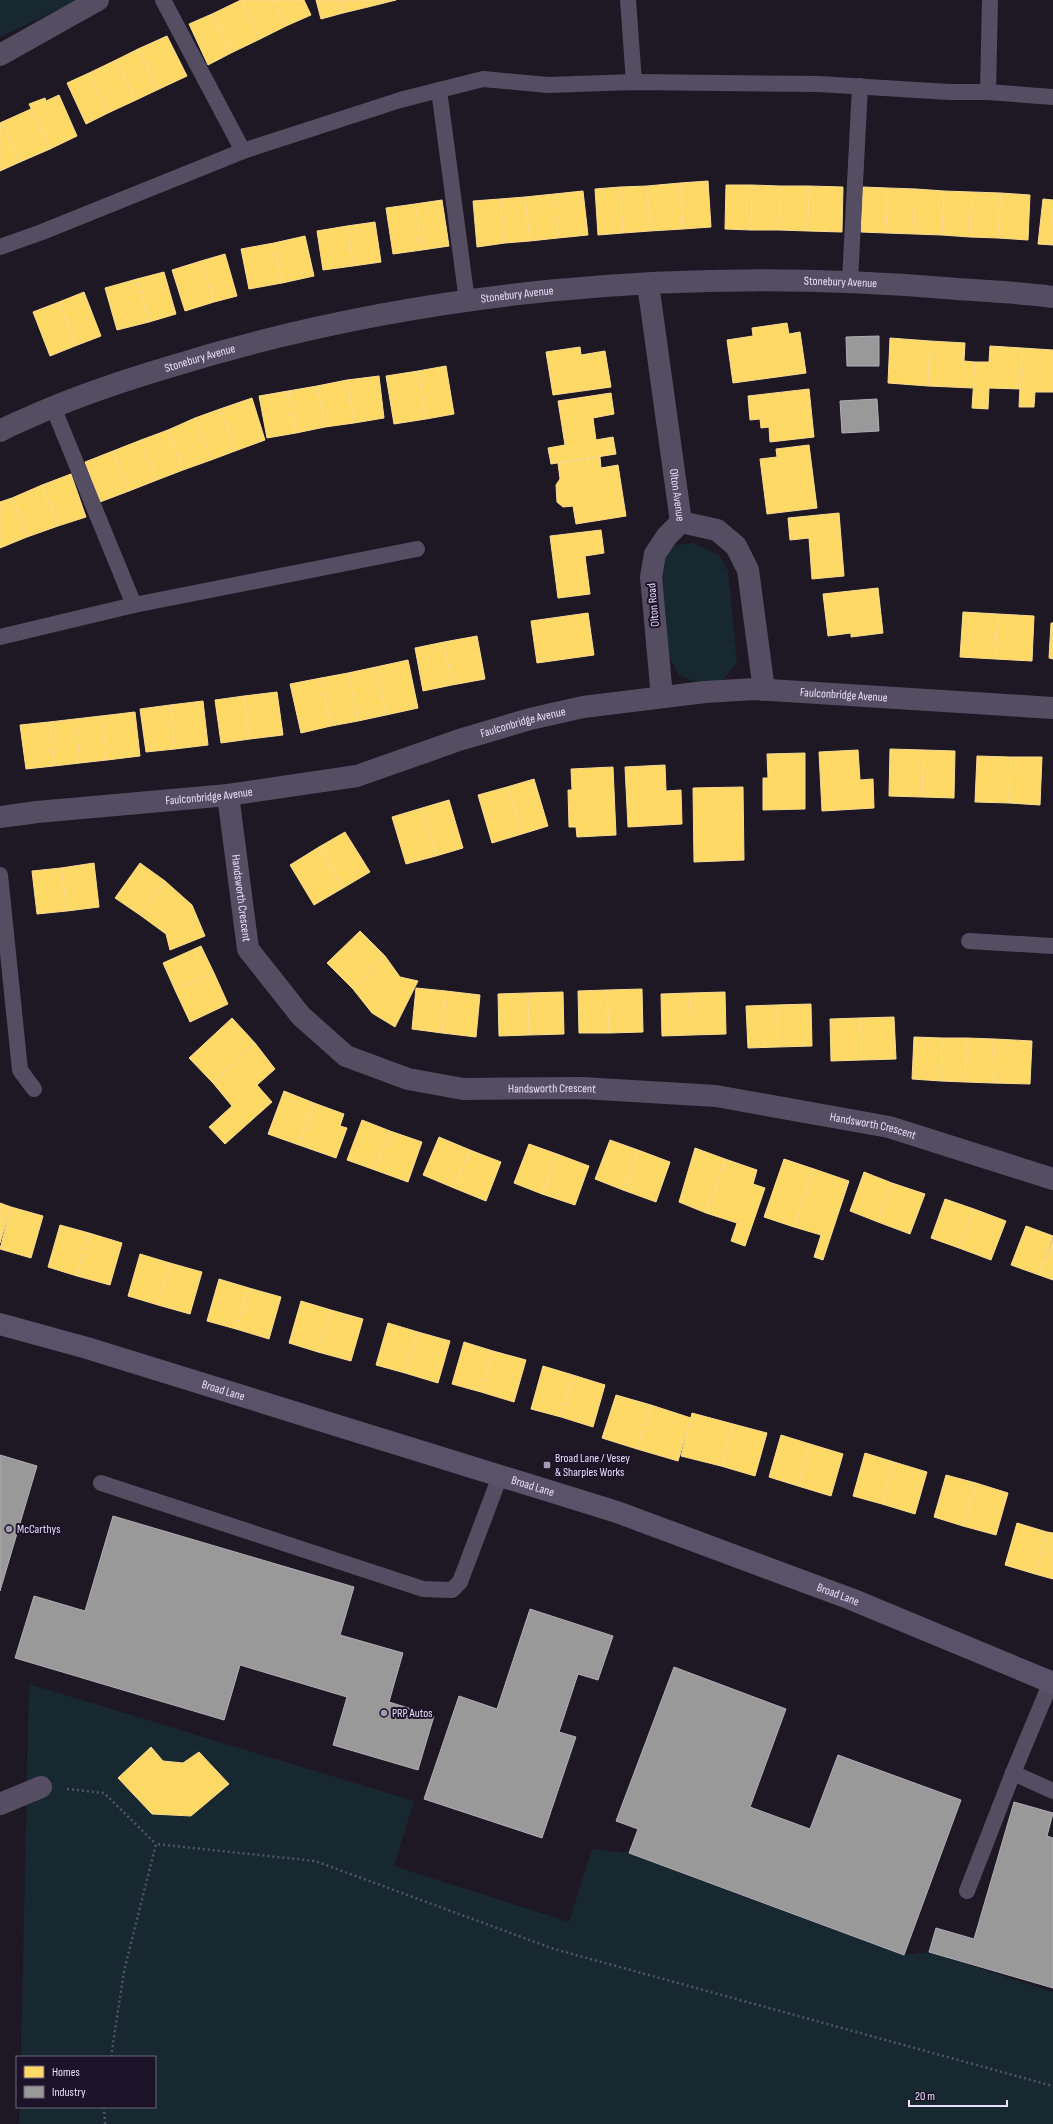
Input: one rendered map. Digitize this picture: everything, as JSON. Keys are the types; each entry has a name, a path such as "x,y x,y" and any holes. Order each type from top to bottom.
{"street":[{"path":"0,54 98,0"},
{"name":"Stonebury Avenue","path":"2,426 87,393 216,352 336,322 466,301 586,288 761,279 850,281 1053,298"},
{"name":"Olton Avenue","path":"648,284 681,522 717,530 736,546 748,570 764,690"},
{"name":"Olton Road","path":"662,698 651,577 655,554 667,536 681,522"},
{"name":"Faulconbridge Avenue","path":"0,817 37,812 228,795 357,776 459,740 530,719 583,707 705,692 764,690 1053,708"},
{"name":"Handsworth Crescent","path":"228,795 248,949 301,1016 346,1056 408,1080 463,1089 582,1088 723,1097 890,1127 1053,1179"},
{"name":"Broad Lane","path":"0,1324 87,1348 617,1512 851,1599 1052,1682"},
{"path":"0,1804 41,1787"}],"lane":[{"path":"163,0 243,151"},
{"path":"628,0 634,82"},
{"path":"988,92 990,0"},
{"path":"0,247 42,232 243,151 400,100 483,79 548,85 634,82 860,86 949,92 988,92 1053,97"},
{"path":"850,281 860,86"},
{"path":"439,90 466,301"},
{"path":"53,407 134,605"},
{"path":"0,637 134,605 417,549"},
{"path":"0,875 20,1070 34,1089"},
{"path":"969,941 1053,946"},
{"path":"101,1483 423,1589 452,1590 460,1582 500,1476"},
{"path":"967,1891 1013,1773 1052,1682"},
{"path":"1013,1773 1053,1791"}],"path":[{"path":"41,1787 104,1793 156,1844 315,1861 554,1949 1053,2086"},
{"path":"111,2056 124,1970 156,1844"},
{"path":"104,2108 105,2124"}],"shaded area":[{"path":"0,0 78,0 0,37"},
{"path":"693,543 719,555 728,571 737,663 722,681 700,683 679,675 668,655 657,573 668,546"},
{"path":"29,1684 414,1801 394,1866 569,1922 592,1849 629,1853 904,1955 929,1952 1053,1992 1053,2124 19,2124 20,2108 156,2108 156,2056 21,2056"}],"building: Homes":[{"path":"241,0 260,39 231,53 212,14"},
{"path":"241,0 274,0 286,26 260,39"},
{"path":"274,0 304,0 311,15 286,26"},
{"path":"316,0 340,0 343,13 321,19"},
{"path":"340,0 366,0 368,7 343,13"},
{"path":"366,0 396,0 368,7"},
{"path":"212,14 231,53 208,65 189,24"},
{"path":"167,36 187,76 157,90 138,49"},
{"path":"138,49 157,90 136,100 116,60"},
{"path":"116,60 136,100 108,113 89,73"},
{"path":"89,73 108,113 86,124 67,83"},
{"path":"59,95 77,136 50,149 29,104 45,98 46,101"},
{"path":"31,109 50,149 20,162 2,122"},
{"path":"2,122 20,162 0,171 0,123"},
{"path":"708,181 711,227 683,229 680,183"},
{"path":"680,183 683,229 650,231 647,186"},
{"path":"726,185 752,185 751,230 725,229"},
{"path":"752,185 780,186 779,230 751,230"},
{"path":"647,186 650,231 623,233 620,187"},
{"path":"780,186 809,186 808,231 779,230"},
{"path":"809,186 843,187 842,232 808,231"},
{"path":"620,187 623,233 598,235 595,189"},
{"path":"863,187 888,188 886,233 861,232"},
{"path":"888,188 916,189 914,234 886,233"},
{"path":"916,189 944,191 942,235 914,234"},
{"path":"583,191 588,235 558,238 554,194"},
{"path":"944,191 972,192 970,237 942,235"},
{"path":"972,192 1001,193 998,238 970,237"},
{"path":"1001,193 1030,195 1028,240 998,238"},
{"path":"554,194 558,238 530,241 525,197"},
{"path":"525,197 530,241 505,243 500,199"},
{"path":"500,199 505,243 477,247 473,201"},
{"path":"1043,199 1053,200 1053,245 1038,244"},
{"path":"442,200 449,246 422,250 415,204"},
{"path":"415,204 422,250 393,254 386,208"},
{"path":"375,222 381,262 353,266 347,226"},
{"path":"347,226 353,266 323,270 317,231"},
{"path":"305,236 314,276 282,283 274,243"},
{"path":"274,243 282,283 249,289 241,249"},
{"path":"225,254 237,296 214,302 201,261"},
{"path":"201,261 214,302 185,311 172,270"},
{"path":"164,272 176,314 149,322 137,279"},
{"path":"137,279 149,322 117,330 105,288"},
{"path":"84,292 101,336 75,346 59,302"},
{"path":"59,302 75,346 50,356 33,312"},
{"path":"787,323 789,334 800,332 806,373 733,383 727,340 753,336 752,328"},
{"path":"890,338 930,341 928,386 888,383"},
{"path":"930,341 965,343 964,361 975,362 973,388 928,386"},
{"path":"990,346 1022,348 1020,389 989,388 988,409 972,408 975,362 989,362"},
{"path":"580,347 581,355 605,351 611,387 553,395 546,352"},
{"path":"1022,348 1053,350 1053,392 1035,392 1034,407 1019,407"},
{"path":"446,366 454,414 426,419 418,371"},
{"path":"418,371 426,419 394,424 386,376"},
{"path":"379,376 384,418 354,423 347,380"},
{"path":"347,380 354,423 325,427 317,386"},
{"path":"317,386 325,427 296,433 288,391"},
{"path":"809,389 814,437 770,442 769,427 761,428 760,419 750,420 748,396"},
{"path":"288,391 296,433 267,438 259,396"},
{"path":"611,393 614,414 593,418 596,440 613,437 616,454 551,464 548,448 565,445 558,401"},
{"path":"252,398 265,440 235,451 220,409"},
{"path":"220,409 235,451 211,460 195,418"},
{"path":"195,418 211,460 183,470 168,430"},
{"path":"168,430 183,470 157,480 141,440"},
{"path":"141,440 157,480 129,491 113,451"},
{"path":"809,445 817,508 767,514 760,459 777,457 776,449"},
{"path":"113,451 129,491 100,502 85,462"},
{"path":"600,457 601,468 618,465 626,516 576,524 573,506 563,507 557,502 556,485 560,479 558,463"},
{"path":"71,474 86,517 58,526 42,485"},
{"path":"42,485 58,526 27,537 12,498"},
{"path":"12,498 27,537 0,548 0,502"},
{"path":"839,513 844,576 812,579 809,538 790,540 788,518"},
{"path":"601,530 604,553 585,556 590,594 558,598 550,536"},
{"path":"878,588 883,633 851,637 851,633 828,636 823,594"},
{"path":"963,612 998,614 995,659 960,657"},
{"path":"588,613 594,655 537,663 531,621"},
{"path":"998,614 1034,616 1032,661 995,659"},
{"path":"1051,623 1053,623 1053,659 1049,658"},
{"path":"477,636 485,679 452,685 444,642"},
{"path":"444,642 452,685 423,691 415,648"},
{"path":"408,660 418,708 386,715 376,667"},
{"path":"376,667 386,715 358,721 348,673"},
{"path":"348,673 358,721 331,726 321,678"},
{"path":"321,678 331,726 301,733 290,684"},
{"path":"277,692 283,735 250,739 244,696"},
{"path":"244,696 250,739 221,743 215,700"},
{"path":"203,701 208,745 175,749 170,705"},
{"path":"170,705 175,749 146,752 140,709"},
{"path":"135,712 140,756 107,760 101,716"},
{"path":"101,716 107,760 80,763 75,719"},
{"path":"75,719 80,763 54,766 49,722"},
{"path":"49,722 54,766 26,769 20,725"},
{"path":"890,749 924,750 922,797 889,796"},
{"path":"858,750 860,780 873,779 874,808 822,811 819,752"},
{"path":"924,750 955,751 954,798 922,797"},
{"path":"805,753 805,809 763,810 763,778 768,778 767,754"},
{"path":"977,756 1010,757 1009,803 975,802"},
{"path":"1010,757 1042,757 1040,805 1009,803"},
{"path":"665,765 666,791 681,790 682,824 628,827 625,767"},
{"path":"613,767 616,835 577,837 576,827 569,827 568,790 572,790 571,769"},
{"path":"534,779 548,826 522,834 507,787"},
{"path":"507,787 522,834 492,843 478,795"},
{"path":"743,787 744,860 694,862 693,788"},
{"path":"449,800 463,848 436,856 422,808"},
{"path":"422,808 436,856 406,864 392,817"},
{"path":"345,832 370,872 343,888 319,847"},
{"path":"319,847 343,888 314,905 290,865"},
{"path":"94,863 99,907 67,911 61,868"},
{"path":"140,863 165,881 140,915 115,898"},
{"path":"61,868 67,911 37,914 32,871"},
{"path":"165,881 192,905 205,936 170,950 166,934 140,915"},
{"path":"360,931 385,956 353,989 327,963"},
{"path":"201,946 214,973 175,990 163,963"},
{"path":"385,956 400,977 418,981 395,1027 372,1013 353,989"},
{"path":"214,973 228,1004 190,1022 175,990"},
{"path":"416,988 446,991 442,1033 412,1029"},
{"path":"642,989 643,1032 609,1033 607,990"},
{"path":"607,990 609,1033 579,1033 578,991"},
{"path":"446,991 480,995 476,1037 442,1033"},
{"path":"563,992 564,1034 529,1035 528,993"},
{"path":"725,992 726,1034 692,1035 690,993"},
{"path":"528,993 529,1035 499,1036 498,994"},
{"path":"690,993 692,1035 662,1036 661,994"},
{"path":"811,1004 812,1046 778,1047 776,1005"},
{"path":"776,1005 778,1047 748,1048 746,1006"},
{"path":"894,1017 896,1059 862,1060 860,1018"},
{"path":"232,1018 255,1043 213,1083 189,1058"},
{"path":"860,1018 862,1060 831,1061 830,1019"},
{"path":"914,1037 942,1038 941,1081 912,1079"},
{"path":"942,1038 967,1038 965,1082 941,1081"},
{"path":"967,1038 995,1039 993,1083 965,1082"},
{"path":"995,1039 1032,1041 1030,1084 993,1083"},
{"path":"255,1043 275,1069 257,1085 272,1102 225,1144 209,1127 232,1106 213,1083"},
{"path":"284,1091 314,1103 299,1145 268,1134"},
{"path":"314,1103 344,1114 340,1126 347,1128 336,1158 299,1145"},
{"path":"362,1120 390,1131 375,1170 347,1160"},
{"path":"390,1131 422,1142 408,1182 375,1170"},
{"path":"439,1137 470,1150 454,1188 423,1175"},
{"path":"610,1140 638,1150 623,1190 595,1179"},
{"path":"529,1144 557,1154 542,1194 514,1183"},
{"path":"695,1148 725,1159 706,1213 679,1202"},
{"path":"470,1150 501,1162 486,1201 454,1188"},
{"path":"638,1150 670,1162 656,1202 623,1190"},
{"path":"557,1154 589,1166 575,1205 542,1194"},
{"path":"725,1159 757,1170 753,1184 765,1188 745,1246 731,1241 737,1223 706,1213"},
{"path":"784,1159 814,1169 794,1227 764,1217"},
{"path":"814,1169 849,1181 823,1260 814,1257 821,1235 794,1227"},
{"path":"864,1172 892,1183 878,1222 850,1211"},
{"path":"892,1183 925,1194 910,1234 878,1222"},
{"path":"945,1199 974,1209 959,1248 931,1238"},
{"path":"0,1203 11,1207 0,1243"},
{"path":"11,1207 43,1216 31,1258 0,1249"},
{"path":"974,1209 1006,1221 991,1260 959,1248"},
{"path":"60,1225 89,1233 77,1276 48,1267"},
{"path":"1026,1226 1053,1236 1039,1275 1011,1265"},
{"path":"89,1233 122,1243 110,1285 77,1276"},
{"path":"1053,1239 1053,1280 1039,1275"},
{"path":"140,1254 170,1263 158,1305 128,1296"},
{"path":"170,1263 202,1272 190,1314 158,1305"},
{"path":"219,1279 249,1288 236,1329 207,1321"},
{"path":"249,1288 281,1297 269,1339 236,1329"},
{"path":"301,1301 331,1310 318,1352 289,1343"},
{"path":"331,1310 363,1319 351,1361 318,1352"},
{"path":"388,1323 418,1332 405,1373 376,1365"},
{"path":"418,1332 450,1341 438,1383 405,1373"},
{"path":"464,1342 493,1351 481,1392 452,1384"},
{"path":"493,1351 526,1360 514,1402 481,1392"},
{"path":"543,1366 573,1375 561,1417 531,1409"},
{"path":"573,1375 605,1385 593,1427 561,1417"},
{"path":"616,1395 651,1405 637,1449 602,1438"},
{"path":"651,1405 691,1418 678,1461 637,1449"},
{"path":"692,1413 733,1424 721,1466 681,1456"},
{"path":"733,1424 767,1433 755,1476 721,1466"},
{"path":"781,1435 810,1444 798,1486 769,1477"},
{"path":"810,1444 843,1454 831,1496 798,1486"},
{"path":"865,1453 894,1462 882,1504 853,1496"},
{"path":"894,1462 927,1472 915,1514 882,1504"},
{"path":"946,1475 976,1483 963,1526 934,1517"},
{"path":"976,1483 1008,1493 996,1535 963,1526"},
{"path":"1017,1523 1047,1532 1035,1574 1005,1565"},
{"path":"1047,1532 1053,1533 1053,1579 1035,1574"},
{"path":"151,1747 163,1761 183,1763 199,1752 229,1784 191,1816 152,1814 118,1778"}],"building: Industry":[{"path":"879,336 879,366 847,366 846,337"},
{"path":"877,399 879,431 842,433 840,401"},
{"name":"McCarthys","path":"0,1455 37,1466 0,1591"},
{"path":"113,1516 354,1587 340,1635 403,1653 389,1702 434,1716 418,1770 333,1745 347,1697 240,1665 224,1720 15,1658 34,1596 85,1611"},
{"path":"530,1609 613,1636 598,1680 578,1674 559,1732 576,1737 542,1838 424,1799 459,1696 497,1709"},
{"path":"674,1667 786,1709 750,1807 810,1829 838,1755 961,1800 904,1955 629,1853 638,1829 616,1821"},
{"path":"1014,1802 1053,1813 1047,1836 1053,1838 1053,1988 929,1952 936,1928 974,1939"}],"place":[{"name":"Broad Lane / Vesey & Sharples Works","path":"547,1465"},
{"name":"McCarthys","path":"9,1529"},
{"name":"PRP Autos","path":"384,1713"}]}
